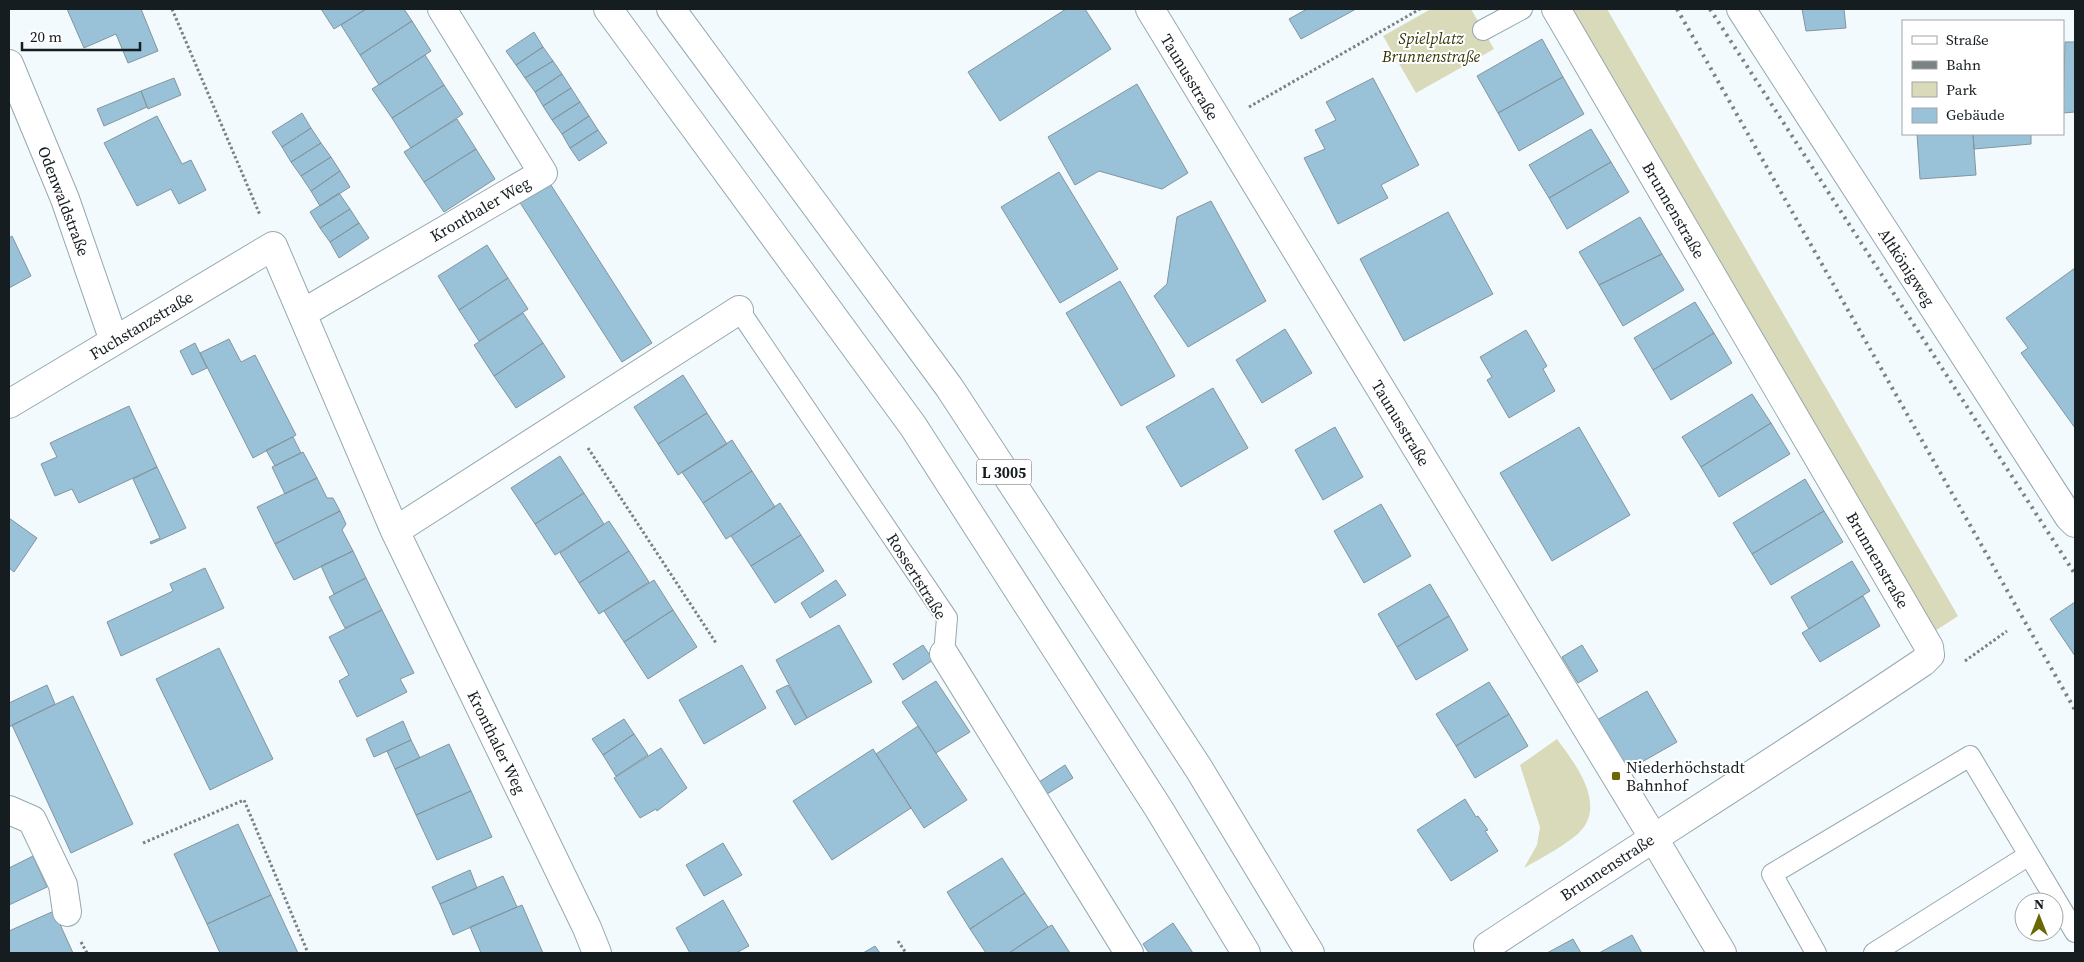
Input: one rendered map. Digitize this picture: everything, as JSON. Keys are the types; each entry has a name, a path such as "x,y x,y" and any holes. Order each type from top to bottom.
{"main road":[{"name":"Kronthaler Weg","path":"303,312 543,173 442,9"},
{"name":"L 3005","path":"608,9 913,426 1158,808 1246,953"},
{"name":"L 3005","path":"672,9 949,387 1199,768 1310,953"},
{"name":"Taunusstraße","path":"1150,9 1722,953"},
{"name":"Brunnenstraße","path":"1488,946 1653,837 1841,717 1923,662 1930,655 1929,646 1556,9"},
{"name":"Altkönigweg","path":"1741,9 2069,517 2075,523"},
{"name":"Odenwaldstraße","path":"9,64 66,199 114,341"},
{"name":"Kronthaler Weg","path":"273,246 303,312 395,531 583,919 597,953"},
{"name":"Fuchstanzstraße","path":"9,404 273,246"},
{"path":"395,531 568,418 739,310"},
{"name":"Rossertstraße","path":"944,654 1129,953"},
{"path":"9,810 32,820 63,885 67,912"}],"lane":[{"path":"1483,30 1522,9"},
{"name":"Rossertstraße","path":"739,310 947,618 944,654"},
{"path":"1816,953 1772,874 1970,756 2075,932"},
{"path":"1874,953 2029,855"}],"path":[{"path":"172,9 273,246"},
{"path":"1218,124 1420,9"},
{"path":"1412,13 1414,18"},
{"path":"568,418 716,643"},
{"path":"143,843 244,800 308,953"},
{"path":"898,941 906,953"}],"green space":[{"name":"Spielplatz Brunnenstraße","path":"1431,9 1471,9 1494,49 1416,93 1383,36"},
{"path":"1570,9 1607,9 1958,616 1935,631"},
{"path":"1557,739 1573,761 1586,787 1590,801 1590,814 1585,826 1574,837 1524,868 1537,845 1540,827 1520,765"}],"building":[{"path":"67,9 141,9 158,51 128,63 116,34 84,48"},
{"path":"321,9 366,9 334,29"},
{"path":"366,9 404,9 412,21 360,55 341,25"},
{"path":"1066,9 1085,9 1111,49 1000,121 968,72"},
{"path":"1307,9 1356,9 1301,39 1289,19"},
{"path":"1802,9 1844,9 1846,28 1806,31"},
{"path":"412,21 431,51 379,85 360,55"},
{"path":"534,32 543,47 516,65 506,51"},
{"path":"1542,39 1563,77 1498,113 1477,76"},
{"path":"2065,42 2075,42 2075,112 2064,113"},
{"path":"543,47 553,61 525,78 516,65"},
{"path":"425,55 444,85 392,118 372,89"},
{"path":"553,61 562,74 535,92 525,78"},
{"path":"562,74 571,88 543,106 535,92"},
{"path":"1563,77 1584,114 1519,151 1498,113"},
{"path":"174,78 181,95 148,109 141,91"},
{"path":"1373,78 1419,165 1381,185 1388,198 1338,224 1304,158 1325,149 1315,130 1336,120 1326,102"},
{"path":"1137,84 1188,173 1162,189 1099,171 1075,185 1048,137"},
{"path":"444,85 463,114 411,148 392,118"},
{"path":"571,88 580,102 552,120 543,106"},
{"path":"141,91 147,107 104,126 97,109"},
{"path":"580,102 589,116 562,134 552,120"},
{"path":"302,113 311,128 282,147 272,132"},
{"path":"157,116 182,164 191,160 206,190 179,204 171,189 137,206 104,143"},
{"path":"589,116 598,130 570,148 562,134"},
{"path":"457,119 476,149 424,182 404,152"},
{"path":"311,128 321,143 291,162 282,147"},
{"path":"1591,129 1611,162 1549,198 1529,165"},
{"path":"598,130 607,143 579,161 570,148"},
{"path":"1917,135 1973,135 1976,175 1920,179"},
{"path":"1973,135 2031,135 2031,144 1974,149"},
{"path":"321,143 331,157 301,176 291,162"},
{"path":"476,149 495,179 444,212 424,182"},
{"path":"331,157 340,171 311,191 301,176"},
{"path":"1611,162 1629,192 1567,229 1549,198"},
{"path":"340,171 350,187 320,206 311,191"},
{"path":"1059,172 1118,269 1060,303 1001,207"},
{"path":"549,182 652,343 622,362 519,201"},
{"path":"339,193 350,209 320,228 310,212"},
{"path":"1211,201 1266,301 1188,347 1154,296 1167,284 1177,217"},
{"path":"350,209 359,223 330,242 320,228"},
{"path":"1448,212 1493,294 1404,341 1360,259"},
{"path":"1640,217 1662,254 1599,285 1579,252"},
{"path":"359,223 369,238 339,258 330,242"},
{"path":"12,236 31,276 9,288 9,238"},
{"path":"487,245 508,278 459,310 438,276"},
{"path":"1662,254 1684,290 1623,326 1599,285"},
{"path":"2075,268 2075,428 2021,353 2028,348 2006,318"},
{"path":"508,278 528,309 479,341 459,310"},
{"path":"1120,281 1175,376 1121,406 1066,313"},
{"path":"1695,302 1714,333 1653,370 1634,338"},
{"path":"523,313 543,343 494,376 474,345"},
{"path":"1285,329 1312,373 1262,403 1236,360"},
{"path":"1526,330 1547,366 1543,369 1555,391 1509,418 1487,380 1492,377 1480,357"},
{"path":"1714,333 1732,363 1671,400 1653,370"},
{"path":"229,339 241,362 255,355 296,435 253,458 200,353"},
{"path":"195,343 207,368 192,375 180,351"},
{"path":"543,343 565,377 516,408 494,376"},
{"path":"683,375 707,413 658,444 634,407"},
{"path":"1213,388 1248,448 1181,487 1146,427"},
{"path":"1752,394 1771,423 1701,467 1682,437"},
{"path":"129,406 157,467 79,503 72,489 55,496 41,464 57,457 50,443"},
{"path":"707,413 727,444 678,475 658,444"},
{"path":"1771,423 1790,454 1719,497 1701,467"},
{"path":"1335,427 1363,477 1323,500 1295,450"},
{"path":"1579,427 1630,515 1552,561 1500,473"},
{"path":"293,437 301,453 275,466 266,450"},
{"path":"732,440 752,471 703,503 682,472"},
{"path":"303,452 317,478 285,494 272,467"},
{"path":"560,456 584,493 535,524 511,488"},
{"path":"157,467 186,528 151,544 150,542 160,538 133,479"},
{"path":"752,471 775,507 726,539 703,503"},
{"path":"317,478 327,498 333,498 340,511 275,544 257,507"},
{"path":"1805,479 1824,511 1752,554 1733,523"},
{"path":"584,493 604,524 555,555 535,524"},
{"path":"780,503 801,535 751,566 731,536"},
{"path":"1381,504 1411,556 1364,583 1334,531"},
{"path":"340,511 346,524 342,530 353,551 294,580 275,544"},
{"path":"1824,511 1843,542 1771,585 1752,554"},
{"path":"9,518 37,538 14,572 9,568"},
{"path":"609,521 629,551 579,583 560,553"},
{"path":"801,535 824,571 775,603 751,566"},
{"path":"353,551 366,578 334,594 321,566"},
{"path":"629,551 649,582 599,614 579,583"},
{"path":"1852,561 1870,591 1809,629 1791,597"},
{"path":"205,568 224,608 121,656 107,622 173,591 170,584"},
{"path":"366,578 382,610 345,628 329,597"},
{"path":"654,580 673,610 624,642 604,611"},
{"path":"836,580 846,595 810,618 801,603"},
{"path":"1430,584 1449,616 1397,647 1378,614"},
{"path":"1863,596 1880,626 1820,662 1802,633"},
{"path":"2075,602 2075,656 2050,619"},
{"path":"382,610 414,673 400,679 407,692 357,717 339,681 349,675 329,637"},
{"path":"673,610 697,647 648,679 624,642"},
{"path":"1449,616 1468,650 1416,680 1397,647"},
{"path":"839,625 872,682 807,718 776,660"},
{"path":"923,645 933,660 903,680 893,664"},
{"path":"1582,645 1598,671 1578,683 1562,657"},
{"path":"219,648 273,759 210,790 156,679"},
{"path":"742,665 766,708 704,744 679,700"},
{"path":"936,681 970,732 936,753 902,702"},
{"path":"1489,682 1509,714 1456,746 1436,714"},
{"path":"47,685 55,704 9,727 9,703"},
{"path":"788,685 807,718 795,725 776,691"},
{"path":"1647,691 1677,742 1626,771 1597,720"},
{"path":"73,696 133,824 71,853 12,725"},
{"path":"1509,714 1528,746 1475,778 1456,746"},
{"path":"624,719 634,734 603,755 592,739"},
{"path":"403,721 411,740 374,757 366,739"},
{"path":"918,726 967,800 924,828 876,754"},
{"path":"634,734 648,755 616,776 603,755"},
{"path":"411,740 420,758 395,769 387,751"},
{"path":"449,744 471,791 416,815 395,769"},
{"path":"661,748 687,788 657,811 656,809 640,818 614,778"},
{"path":"873,749 911,808 832,860 793,801"},
{"path":"1065,765 1073,778 1047,794 1039,782"},
{"path":"471,791 492,837 437,860 416,815"},
{"path":"1465,799 1476,817 1478,816 1488,830 1485,831 1498,851 1451,881 1417,830"},
{"path":"238,824 271,895 207,924 174,854"},
{"path":"723,843 742,875 704,896 686,865"},
{"path":"33,856 47,887 9,905 9,868"},
{"path":"1002,858 1025,893 970,929 947,892"},
{"path":"470,870 477,888 440,904 432,887"},
{"path":"503,876 517,907 453,935 440,904"},
{"path":"1025,893 1048,927 1009,953 986,953 970,929"},
{"path":"271,895 298,953 220,953 207,924"},
{"path":"723,900 749,946 736,953 690,953 676,928"},
{"path":"522,905 543,953 481,953 470,927"},
{"path":"54,911 73,953 9,953 9,931"},
{"path":"1173,923 1193,953 1149,953 1143,944"},
{"path":"1052,925 1070,953 1009,953 1048,927"},
{"path":"1632,935 1642,953 1599,953"},
{"path":"1573,939 1581,953 1547,953"},
{"path":"875,946 880,953 863,953"}],"railway":[{"path":"1677,9 2075,710"},
{"path":"1710,9 2075,574"}],"place":[{"name":"Niederhöchstadt Bahnhof","path":"1616,776"}]}
